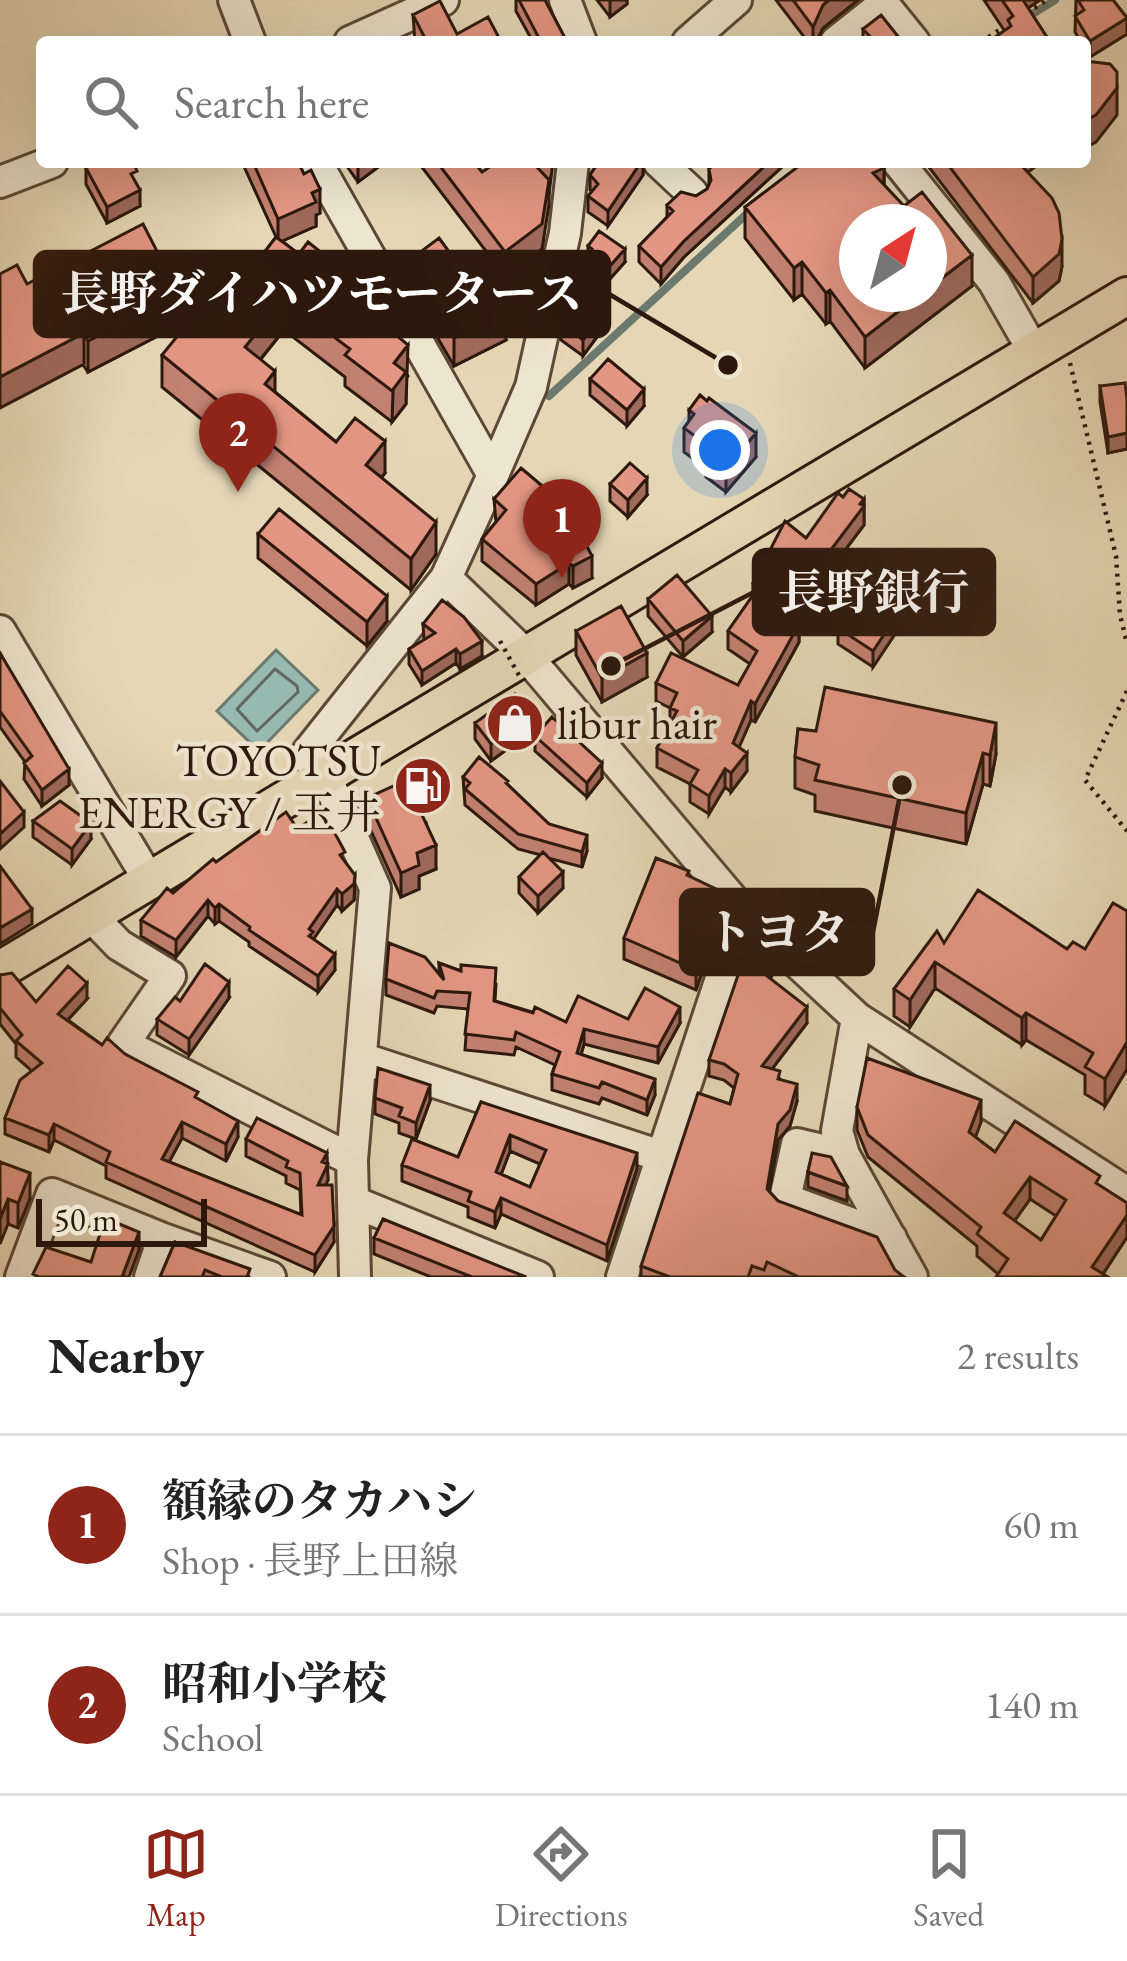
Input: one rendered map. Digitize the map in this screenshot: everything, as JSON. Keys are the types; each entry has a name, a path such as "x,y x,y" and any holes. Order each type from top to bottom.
{"main road":[{"path":"0,970 1127,296"}],"street":[{"path":"234,0 248,36"},
{"path":"363,36 443,0"},
{"path":"565,0 579,36"},
{"path":"695,36 736,0"},
{"path":"843,36 882,2 909,36"},
{"path":"2,179 36,167"},
{"path":"319,168 493,475"},
{"path":"356,1277 352,1160 375,888 326,776 312,764 308,752 446,578 493,475 531,387 565,233 573,168"},
{"path":"665,168 692,193"},
{"path":"903,168 1048,343"},
{"path":"446,578 743,912 856,1018 1127,1193"},
{"path":"0,632 149,880"},
{"path":"622,1277 743,912"},
{"path":"92,916 118,945 170,976 123,1044 352,1160"},
{"path":"856,1018 837,1131 844,1155 912,1277"},
{"path":"362,1058 664,1157"},
{"path":"844,1155 797,1144 784,1199 891,1238"},
{"path":"21,1277 52,1194 264,1276"},
{"path":"354,1202 538,1277"},
{"path":"150,1277 163,1239"}],"path":[{"path":"990,36 1047,0"},
{"path":"1048,343 1116,556 1127,643"},
{"path":"1127,691 1084,780 1127,831"}],"water":[{"path":"276,650 318,690 259,751 217,711"}],"building":[{"path":"519,0 545,0 564,36 538,36"},
{"path":"793,0 829,0 813,27"},
{"path":"1002,0 1023,0 1046,36 997,36 1011,26 1008,20 1013,16"},
{"path":"1078,0 1113,0 1127,18 1091,40 1075,16 1084,10"},
{"path":"440,1 457,34 488,17 498,36 424,36 413,15"},
{"path":"881,15 898,36 869,36 863,29"},
{"path":"1091,62 1110,64 1117,72 1117,88 1091,118"},
{"path":"86,168 136,168 131,174 140,190 107,207"},
{"path":"256,168 301,168 304,174 311,170 320,189 312,193 316,202 278,219"},
{"path":"442,168 479,168 482,172 538,168 549,180 542,224 505,252"},
{"path":"595,168 637,168 608,211 588,196 598,184 590,175"},
{"path":"763,168 661,267 639,246 673,211 667,205 681,192 696,196 707,189 709,169"},
{"path":"796,168 884,168 873,173 902,204 839,204 839,302 802,262 794,268 745,207"},
{"path":"951,168 1024,168 1052,198 1059,213 1059,254 1033,277"},
{"path":"922,192 932,204 907,204"},
{"path":"143,224 179,294 88,341 84,333 0,377 0,274 17,265 27,284"},
{"path":"947,224 972,255 947,274"},
{"path":"599,231 625,249 592,286 574,271 592,249 588,246"},
{"path":"276,237 299,254 308,242 332,261 323,273 408,345 394,363 406,372 392,391 345,355 350,349 284,299 245,347 275,371 265,384 336,442 355,418 385,441 366,465 436,522 411,559 162,355 192,318 197,328"},
{"path":"439,238 477,290 491,282 506,311 454,338 425,287 433,281 415,256"},
{"path":"573,292 602,314 583,340 561,324"},
{"path":"846,312 898,312 865,337"},
{"path":"608,359 644,389 627,410 590,379"},
{"path":"1125,383 1127,433 1108,437 1100,386"},
{"path":"700,395 756,433 726,468 706,453 710,447 684,428"},
{"path":"630,463 647,478 628,500 610,484"},
{"path":"521,468 579,517 573,521 592,556 573,566 569,563 536,584 482,539 506,510 494,499"},
{"path":"849,489 864,499 860,504 864,506 827,555 833,559 755,704 751,701 733,743 747,753 731,773 725,769 709,796 690,784 698,770 657,748 677,711 670,708 677,693 656,683 671,653 738,685 757,651 728,631 758,588 753,583 785,521 806,538 838,493 843,497"},
{"path":"279,509 387,596 367,622 258,534"},
{"path":"677,575 712,616 683,641 648,599"},
{"path":"860,594 895,618 873,651 838,628"},
{"path":"442,600 464,617 482,641 460,654 456,649 422,671 409,649 435,633 423,624"},
{"path":"621,606 647,653 602,678 576,631"},
{"path":"0,653 69,769 42,790 24,763 32,756 0,711"},
{"path":"825,687 996,723 990,755 983,753 966,813 815,780 819,765 795,757 798,729 816,731"},
{"path":"515,694 531,715 491,744 475,723"},
{"path":"552,717 602,763 587,783 535,736"},
{"path":"479,757 549,824 587,835 582,852 518,834 465,789 470,783 463,777"},
{"path":"409,779 426,810 422,815 436,845 417,853 419,865 401,873 367,798"},
{"path":"0,781 24,812 0,834"},
{"path":"60,801 91,823 72,849 33,821"},
{"path":"286,812 297,828 324,813 345,852 340,855 355,875 354,884 342,894 337,889 309,929 313,932 309,936 335,954 318,976 208,900 176,940 141,920 167,888 173,893 213,859 216,862"},
{"path":"543,852 563,872 538,896 519,877"},
{"path":"656,858 716,889 699,931 708,934 696,970 624,938"},
{"path":"0,866 32,909 0,928"},
{"path":"978,890 1067,949 1073,942 1085,949 1113,903 1127,911 1127,1042 1105,1079 1085,1067 1093,1053 1026,1013 1022,1018 935,962 910,1000 894,989 937,931 944,943"},
{"path":"389,943 425,957 444,980 439,963 461,971 461,965 496,968 494,1001 533,1013 535,1007 566,1022 578,996 628,1019 645,988 680,1007 658,1047 584,1029 577,1053 655,1079 647,1100 602,1082 599,1088 552,1074 560,1052 516,1032 514,1040 465,1034 470,993 437,991 434,998 386,979"},
{"path":"749,943 773,957 763,973 807,1007 762,1066 780,1071 778,1079 797,1084 790,1110 778,1124 767,1189 778,1201 877,1237 904,1277 799,1277 767,1262 764,1270 752,1266 748,1277 670,1277 641,1266 698,1093 730,1104 738,1074 709,1060"},
{"path":"205,964 229,982 189,1039 157,1019 175,997 180,1001"},
{"path":"68,966 87,983 58,1014 102,1045 107,1038 125,1054 198,1092 195,1097 238,1121 226,1144 182,1122 162,1159 302,1215 300,1173 286,1167 288,1161 246,1139 257,1118 327,1153 322,1162 328,1164 318,1185 332,1185 334,1226 315,1255 106,1162 110,1152 54,1124 49,1135 5,1118 20,1080 42,1063 16,1041 22,1035 0,1008 0,975 12,973 36,1002"},
{"path":"867,1058 981,1100 969,1132 995,1152 1015,1121 1100,1176 1096,1183 1127,1203 1127,1215 1092,1267 1108,1277 996,1277 1008,1259 977,1234 981,1227 868,1135 857,1107","holes":["1030,1177 1066,1200 1041,1240 1004,1213"]},
{"path":"378,1068 430,1085 416,1123 399,1116 402,1108 375,1098"},
{"path":"481,1102 637,1153 607,1245 501,1198 495,1212 468,1201 471,1192 402,1165 412,1139 458,1157","holes":["510,1135 546,1150 530,1187 496,1172"]},
{"path":"812,1153 831,1157 847,1186 808,1172"},
{"path":"0,1162 30,1173 18,1203 8,1199 0,1219"},
{"path":"105,1218 139,1232 122,1277 33,1274 46,1247 91,1262"},
{"path":"383,1219 526,1277 472,1277 374,1238"},
{"path":"175,1242 250,1269 247,1277 222,1277 205,1270 202,1277 160,1277"}],"waterway":[{"path":"1026,18 1055,0"},
{"path":"549,396 752,209"}],"place":[{"name":"長野ダイハツモータース","path":"728,365"},
{"name":"昭和小学校","path":"238,492"},
{"name":"額縁のタカハシ","path":"562,578"},
{"name":"長野銀行","path":"611,666"},
{"name":"libur hair","path":"515,723"},
{"name":"トヨタ","path":"902,785"},
{"name":"TOYOTSU ENERGY / 玉井","path":"423,786"}]}
